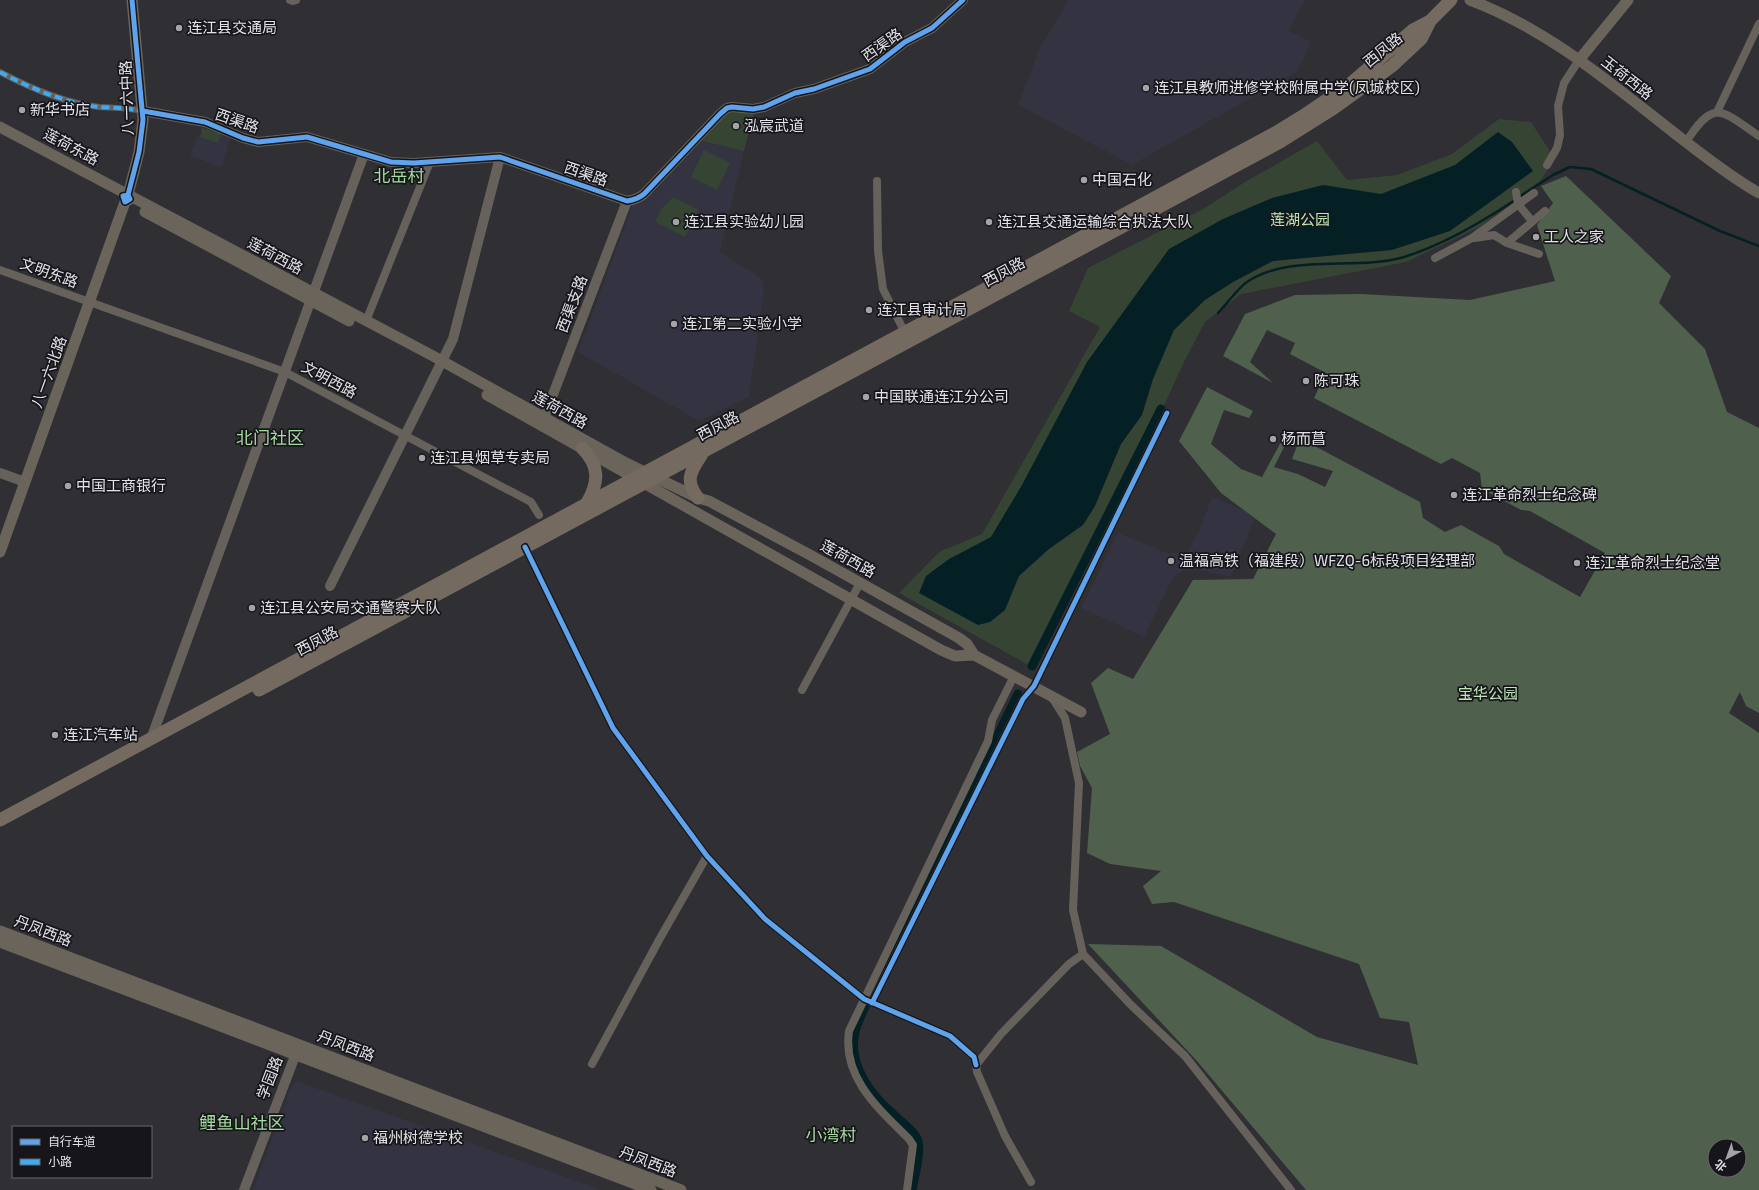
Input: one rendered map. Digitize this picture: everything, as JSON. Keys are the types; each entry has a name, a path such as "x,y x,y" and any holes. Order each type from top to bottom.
{"main road":[{"name":"八一六中路","path":"127,198 140,143 143,111 132,0"},
{"name":"西凤路","path":"0,830 525,547 904,333 1300,118 1348,85 1413,30 1430,21 1451,0"},
{"name":"玉荷西路","path":"1470,0 1490,7 1561,47 1731,176 1759,193"},
{"path":"1579,60 1628,0"},
{"name":"西凤路","path":"0,820 587,503 704,452 1280,142 1334,108 1392,66 1421,39 1430,21"},
{"name":"莲荷东路","path":"0,126 127,198"},
{"name":"莲荷东路","path":"0,134 127,198"},
{"name":"莲荷西路","path":"127,198 313,298 544,418 645,478 692,511 950,655 974,655 1081,712"},
{"name":"八一六北路","path":"0,552 127,198"},
{"name":"莲荷西路","path":"313,298 366,321 582,448 645,478 709,501 960,638 967,644 974,655"},
{"path":"582,448 590,457 596,472 595,487 587,503"},
{"path":"692,511 698,498 693,491 690,477 695,464 704,452"},
{"name":"丹凤西路","path":"0,931 651,1190"},
{"name":"丹凤西路","path":"0,942 681,1190"}],"street":[{"path":"290,0 296,0"},
{"name":"西渠路","path":"143,111 212,124 251,140 266,142 290,137 307,137 391,162 430,162 500,157 627,201 638,198 644,194 723,111 732,107 753,109 764,107 788,95 814,89 870,69 905,42 932,28 963,0"},
{"path":"1717,112 1759,24"},
{"path":"1547,165 1557,148 1560,135 1558,106 1564,83 1579,60"},
{"path":"0,72 41,91 64,99 99,107 125,108 143,111"},
{"path":"1686,142 1703,118 1717,112 1726,114 1759,136"},
{"path":"151,739 313,298 364,154"},
{"path":"330,586 456,331 500,157"},
{"path":"366,321 430,162"},
{"path":"877,181 878,251 883,290 904,333"},
{"path":"1516,192 1518,204 1532,221"},
{"path":"1435,258 1472,238 1534,193"},
{"name":"西渠支路","path":"544,418 627,201"},
{"path":"1507,243 1545,211"},
{"path":"1472,238 1494,235 1507,243 1539,254"},
{"name":"文明东路","path":"0,270 89,302"},
{"name":"文明西路","path":"89,302 285,372 531,502 539,515"},
{"path":"872,1003 1023,699 1034,686 1167,413"},
{"path":"0,474 25,482"},
{"path":"525,547 613,728 707,856 765,919 864,999 950,1036 974,1057 977,1072 1005,1136 1030,1182"},
{"path":"802,690 860,583"},
{"path":"907,1190 914,1145 869,1097 856,1077 848,1044 850,1031 988,740 992,720 1014,676"},
{"path":"1051,695 1065,718 1079,783 1073,910 1083,954 1131,1005 1185,1056 1291,1190"},
{"path":"592,1064 659,940 707,856"},
{"path":"976,1065 1001,1034 1068,964 1083,954"},
{"name":"学园路","path":"244,1190 297,1050"}],"shaded area":[{"name":"连江县教师进修学校附属中学(凤城校区)","path":"1068,0 1305,0 1289,31 1312,42 1297,72 1132,165 1018,105 1039,50"},
{"path":"202,128 213,131 214,129 230,139 222,167 190,156 197,136 200,137"},
{"path":"1498,132 1512,142 1533,171 1450,231 1392,250 1273,261 1233,282 1205,300 1174,330 1153,379 1142,415 1121,444 1095,506 1083,525 1049,549 1019,576 1005,610 990,622 978,625 919,593 926,576 949,559 991,537 1022,485 1087,362 1169,249 1223,219 1272,198 1323,185 1381,194 1455,165"},
{"name":"连江第二实验小学","path":"702,141 744,151 720,252 757,275 763,282 764,290 749,397 699,421 578,352 633,204 647,198 657,189"},
{"name":"温福高铁（福建段）WFZQ-6标段项目经理部","path":"1212,497 1256,515 1231,577 1189,568 1174,576 1144,637 1081,608 1118,533 1167,553 1187,552 1199,531"},
{"name":"福州树德学校","path":"296,1081 602,1190 253,1190 291,1087"}],"green space":[{"path":"729,110 755,111 744,151 702,141"},
{"name":"莲湖公园","path":"1499,119 1531,122 1555,159 1540,181 1479,227 1406,262 1241,294 1205,322 1185,360 1149,438 1032,667 899,593 939,552 982,534 1100,327 1069,311 1088,268 1205,208 1245,182 1317,141 1347,180 1397,175 1452,154"},
{"path":"202,128 213,131 214,129 222,133 218,143 200,137"},
{"path":"704,150 730,163 717,190 691,177"},
{"name":"宝华公园","path":"1566,176 1671,276 1659,303 1705,349 1727,412 1759,428 1759,713 1746,706 1740,692 1729,713 1759,733 1759,1190 1306,1190 1196,1060 1088,944 1161,946 1317,1037 1418,1065 1409,1022 1380,1018 1359,964 1174,902 1152,904 1143,886 1161,871 1110,864 1087,853 1092,788 1080,766 1077,752 1110,734 1091,683 1108,668 1133,679 1193,580 1253,579 1276,534 1221,493 1179,441 1207,387 1253,411 1249,418 1224,410 1211,444 1241,469 1262,477 1287,431 1291,433 1274,467 1298,474 1325,487 1333,471 1292,459 1298,443 1309,443 1420,502 1423,518 1445,532 1461,525 1499,546 1504,554 1580,597 1605,553 1530,511 1521,510 1482,489 1480,473 1452,458 1441,464 1314,398 1326,373 1290,354 1295,343 1267,330 1250,362 1273,383 1223,356 1245,314 1295,295 1361,294 1470,300 1555,281 1537,225 1553,203 1541,186"},
{"path":"673,197 699,210 685,237 655,222 662,208"}],"waterway":[{"path":"1519,197 1553,175 1570,167 1591,169 1720,231 1759,246"},
{"path":"1218,313 1244,284 1264,273 1303,265 1366,263 1404,257 1433,246 1462,232 1515,200"},
{"path":"1032,666 1161,409"},
{"path":"912,1190 918,1159 918,1141 911,1130 877,1098 863,1078 854,1056 853,1044 855,1032 864,1009 1018,694"}],"marked path":[{"path":"0,72 23,84 73,102 99,107 143,111"}],"cycle path":[{"path":"128,195 123,196 125,202 130,199 128,195 139,152 143,120 132,0"},
{"path":"143,111 205,122 243,138 258,142 307,137 391,162 414,163 500,157 627,201 636,199 644,194 727,108 753,109 764,107 795,93 814,89 870,69 905,42 932,28 963,0"},
{"path":"872,1003 1023,699 1034,686 1167,413"},
{"path":"525,547 613,728 707,856 765,919 864,999 950,1036 974,1057 976,1065"}],"place":[{"name":"连江县交通局","path":"179,28"},
{"name":"连江县教师进修学校附属中学(凤城校区)","path":"1146,88"},
{"name":"新华书店","path":"22,110"},
{"name":"泓宸武道","path":"736,126"},
{"name":"中国石化","path":"1084,180"},
{"name":"连江县实验幼儿园","path":"676,222"},
{"name":"连江县交通运输综合执法大队","path":"989,222"},
{"name":"工人之家","path":"1536,237"},
{"name":"连江县审计局","path":"869,310"},
{"name":"连江第二实验小学","path":"674,324"},
{"name":"陈可珠","path":"1306,381"},
{"name":"中国联通连江分公司","path":"866,397"},
{"name":"杨而菖","path":"1273,439"},
{"name":"连江县烟草专卖局","path":"422,458"},
{"name":"中国工商银行","path":"68,486"},
{"name":"连江革命烈士纪念碑","path":"1454,495"},
{"name":"温福高铁（福建段）WFZQ-6标段项目经理部","path":"1171,561"},
{"name":"连江革命烈士纪念堂","path":"1577,563"},
{"name":"连江县公安局交通警察大队","path":"252,608"},
{"name":"连江汽车站","path":"55,735"},
{"name":"福州树德学校","path":"365,1138"}],"district":[{"name":"北岳村","path":"399,176"},
{"name":"北门社区","path":"270,438"},
{"name":"鲤鱼山社区","path":"242,1123"},
{"name":"小湾村","path":"831,1135"}]}
